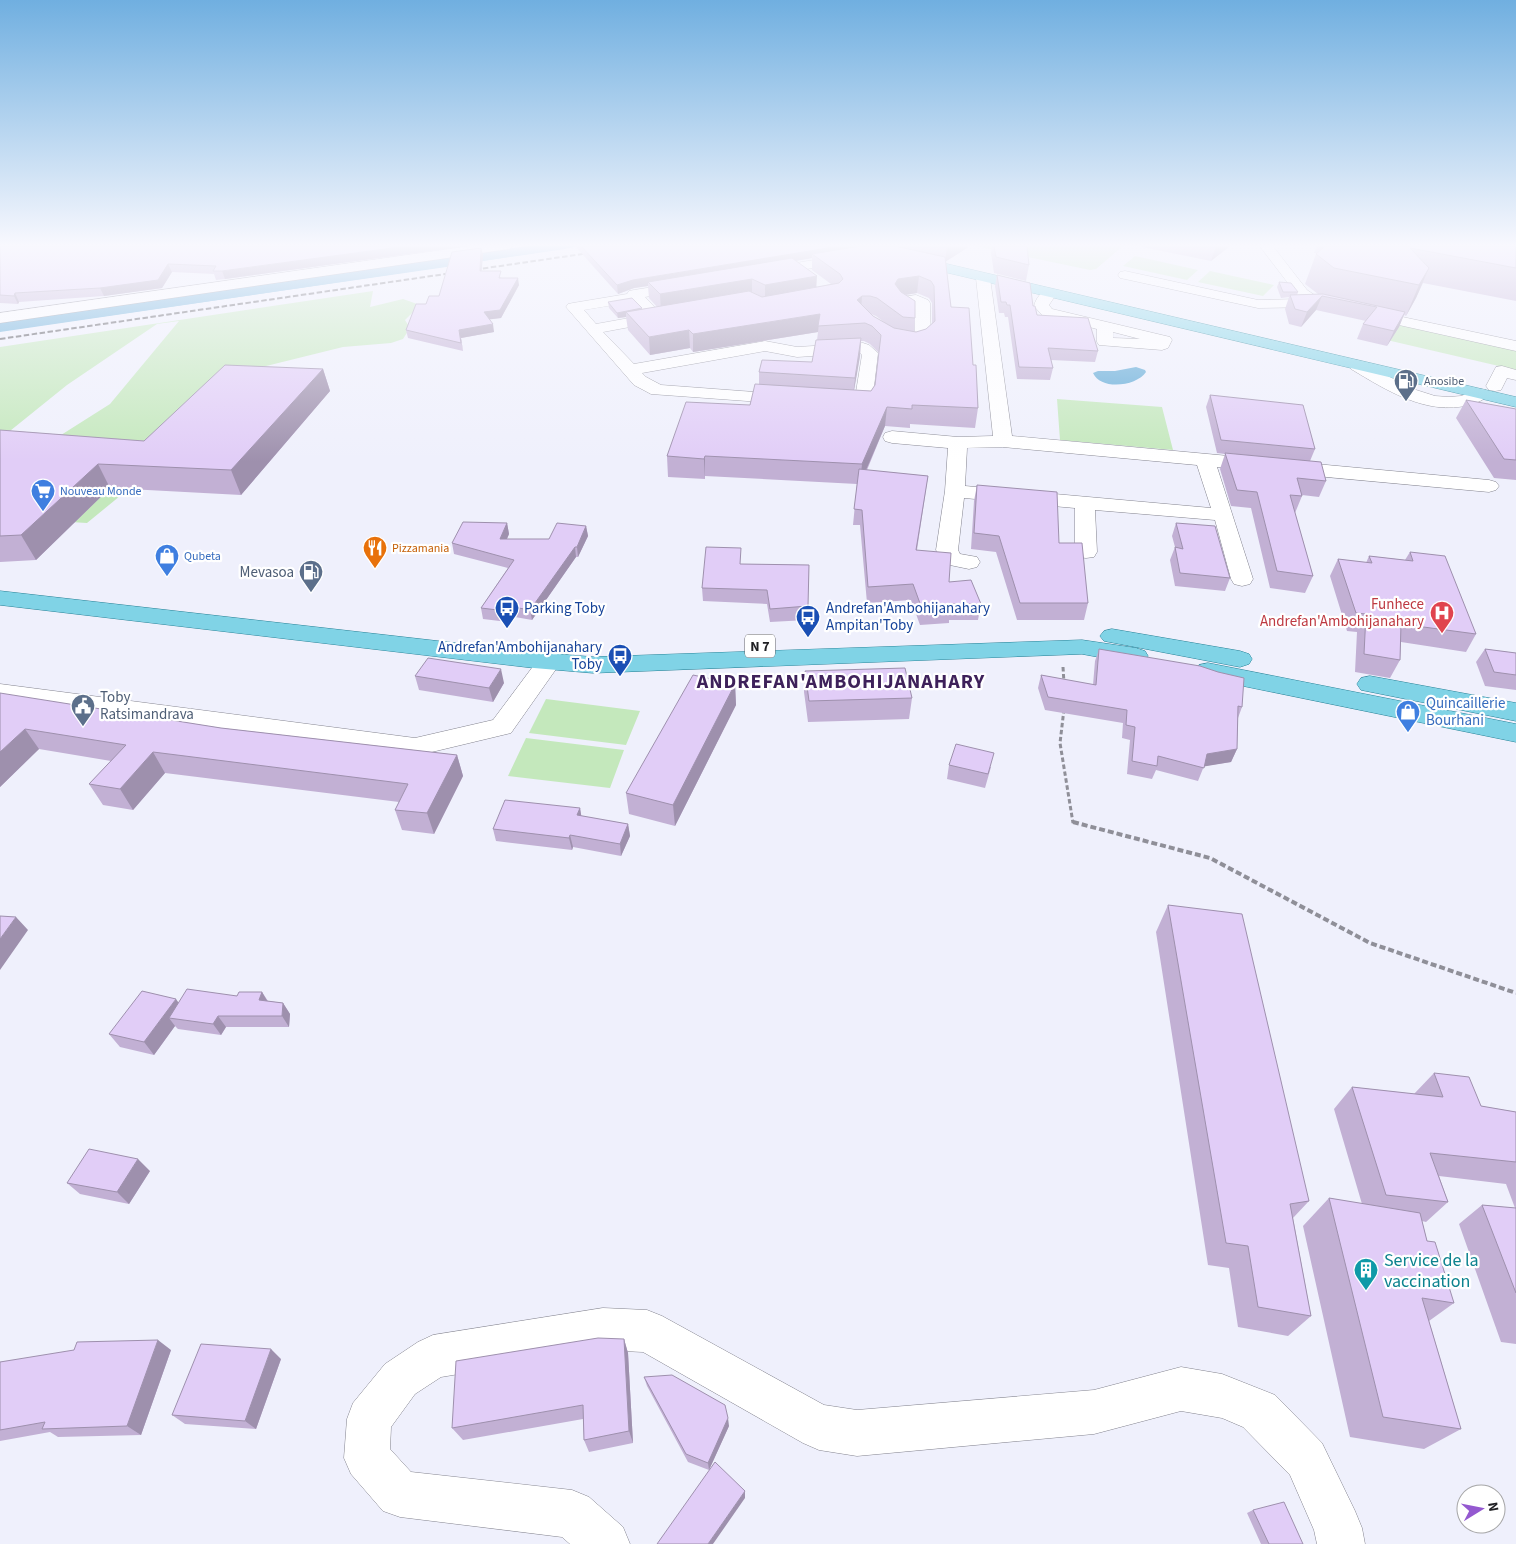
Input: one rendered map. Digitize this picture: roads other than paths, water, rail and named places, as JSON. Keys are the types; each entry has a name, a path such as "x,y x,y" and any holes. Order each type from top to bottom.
{"main road":[{"path":"1154,317 1357,365"},
{"path":"1220,317 1224,318"},
{"path":"1338,345 1516,390"},
{"path":"1480,394 1516,402"},
{"name":"N 7","path":"0,582 543,655 606,651 1093,635 1123,636 1516,712"},
{"name":"N 7","path":"0,598 622,664 1062,648 1100,649 1516,733"}],"street":[{"path":"582,317 640,382 657,390 806,400"},
{"path":"592,329 661,317"},
{"path":"882,330 897,341 919,342 923,340 923,317"},
{"path":"988,317 1002,442"},
{"path":"1068,317 1105,326"},
{"path":"1383,317 1516,346"},
{"path":"629,370 765,346 797,352 863,348 870,353 864,404 825,402"},
{"path":"1357,365 1395,389 1431,400 1461,401 1480,394"},
{"path":"1496,386 1502,371 1516,375"},
{"path":"892,438 958,443 1002,442 1489,486"},
{"path":"958,443 955,491 947,550 953,559 969,562"},
{"path":"1205,460 1242,579"},
{"path":"955,491 1223,516"},
{"path":"1085,503 1086,552"},
{"path":"0,692 415,747 502,727 543,655"},
{"path":"606,1544 572,1514 400,1494 367,1458 369,1419 400,1379 433,1357 603,1329 647,1331 819,1426 857,1433 1094,1412 1181,1388 1222,1396 1259,1411 1306,1459 1338,1528 1341,1544"}],"water":[{"path":"1136,367 1146,372 1135,381 1127,383 1111,384 1103,382 1097,379 1093,373 1098,371 1115,371"}],"waterway":[{"path":"0,327 69,317"},
{"path":"0,329 83,317"}],"railway":[{"path":"0,339 150,317"}],"place":[{"name":"Anosibe","path":"1406,402"},
{"name":"Nouveau Monde","path":"43,512"},
{"name":"Pizzamania","path":"375,569"},
{"name":"Qubeta","path":"167,577"},
{"name":"Mevasoa","path":"311,593"},
{"name":"Parking Toby","path":"507,629"},
{"name":"Funhece Andrefan'Ambohijanahary","path":"1442,634"},
{"name":"Andrefan'Ambohijanahary Ampitan'Toby","path":"808,638"},
{"name":"Andrefan'Ambohijanahary Toby","path":"620,677"},
{"name":"Toby Ratsimandrava","path":"83,727"},
{"name":"Quincaillerie Bourhani","path":"1408,733"},
{"name":"Service de la vaccination","path":"1366,1291"}],"district":[{"name":"ANDREFAN'AMBOHIJANAHARY","path":"841,681"}]}
